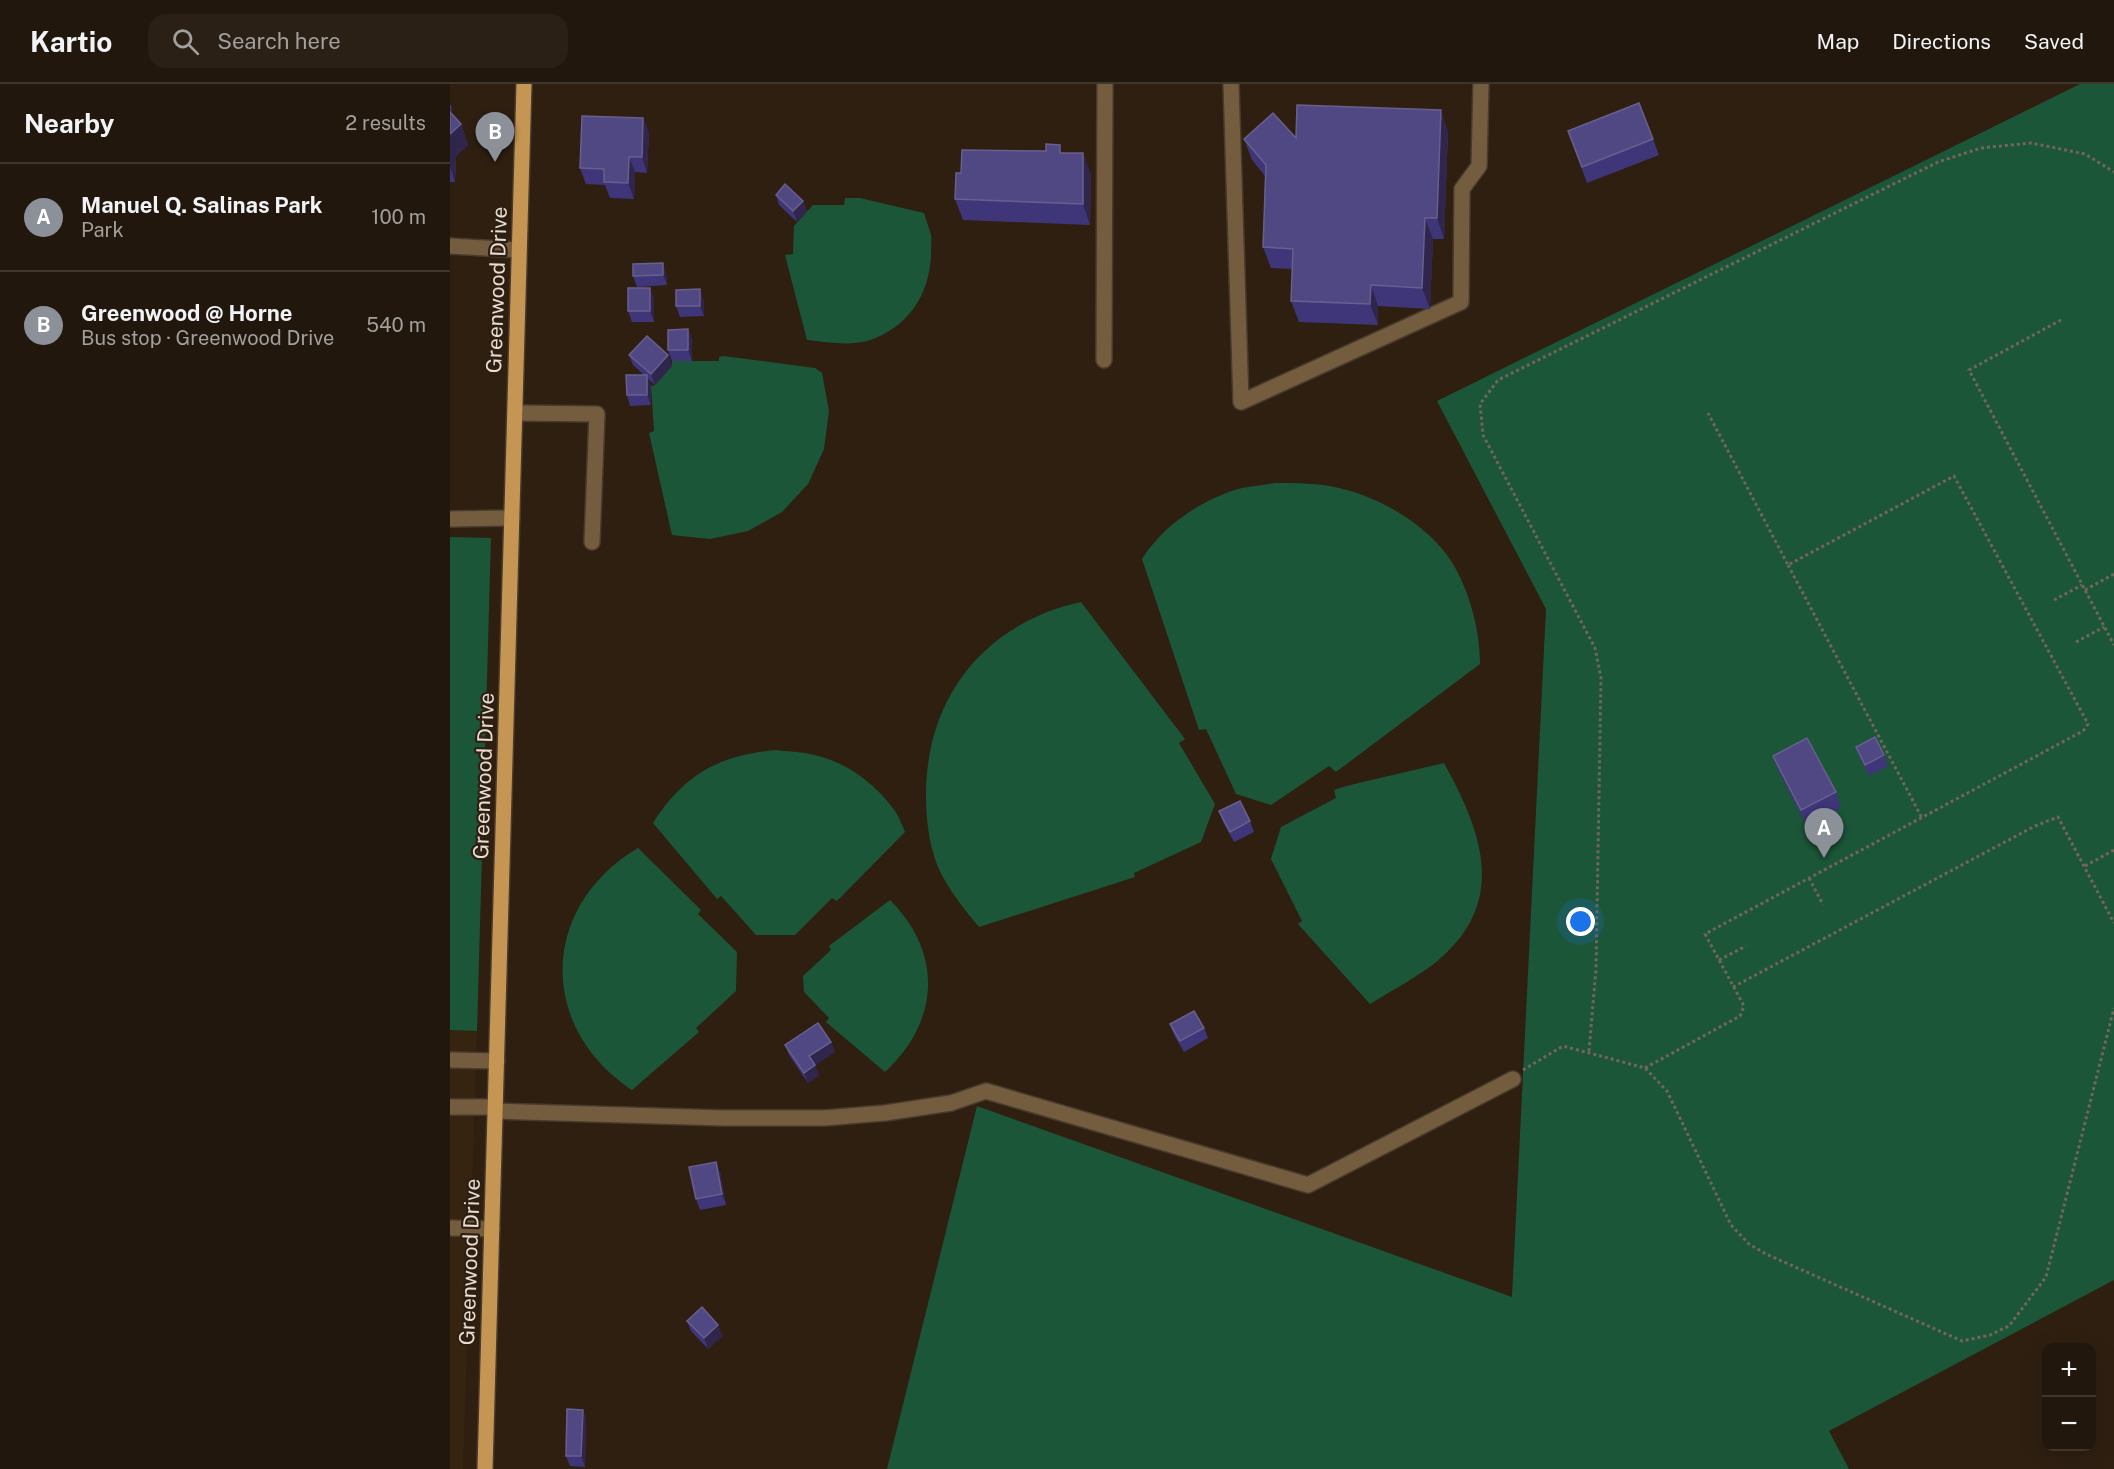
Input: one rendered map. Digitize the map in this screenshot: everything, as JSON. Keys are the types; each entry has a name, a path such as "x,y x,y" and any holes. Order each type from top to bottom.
{"main road":[{"name":"Greenwood Drive","path":"485,1469 524,84"}],"street":[{"path":"1104,360 1105,84"},
{"path":"1231,84 1241,402 1461,302 1462,189 1479,166 1481,84"},
{"path":"450,246 519,250"},
{"path":"515,413 597,414 592,542"},
{"path":"450,519 512,518"},
{"path":"455,1060 497,1061"},
{"path":"450,1107 724,1118 824,1118 885,1113 951,1103 986,1091 1308,1185 1513,1079"},
{"path":"450,1228 492,1229"}],"path":[{"path":"1589,1051 1596,969 1601,678 1595,648 1483,435 1480,404 1498,380 1938,162 1980,148 2031,142 2085,154 2114,172"},
{"path":"2061,320 1969,370 2114,645"},
{"path":"1708,413 1922,818"},
{"path":"1645,1068 1740,1016 1744,1006 1705,934 2084,731 2088,724 1954,476 1788,565"},
{"path":"2085,590 2114,574"},
{"path":"2054,600 2082,585"},
{"path":"2076,642 2104,627"},
{"path":"1733,987 2036,826 2058,817 2114,923"},
{"path":"2085,866 2114,850"},
{"path":"1809,878 1823,905"},
{"path":"1719,960 1746,946"},
{"path":"1513,1079 1527,1066 1563,1046 1589,1051 1645,1068 1667,1091 1731,1225 1749,1244 1766,1254 1962,1341 1990,1335 2008,1326 2046,1277 2114,1008"}],"shaded area":[{"path":"450,1030 477,1031 463,1469 450,1469"}],"green space":[{"path":"2080,84 2114,84 2114,1280 1829,1431 1849,1469 887,1469 977,1106 1512,1297 1546,609 1437,401"},
{"path":"845,198 860,198 924,213 931,235 930,269 921,296 914,308 894,328 867,341 853,343 807,340 785,255 793,254 794,226 813,205 844,205"},
{"path":"719,357 815,368 822,373 829,411 824,449 808,484 782,512 748,531 710,539 672,535 649,433 654,431 651,386 655,385 672,366 672,361 719,361"},
{"path":"1275,483 1323,485 1354,492 1399,512 1425,532 1447,555 1467,593 1478,636 1480,664 1336,772 1329,766 1271,805 1236,794 1206,729 1199,730 1142,559 1161,535 1199,506 1242,488"},
{"path":"450,537 491,538 477,1031 450,1030"},
{"path":"1081,602 1185,739 1179,743 1215,804 1201,842 1134,873 1135,877 979,927 947,883 938,867 930,841 926,795 929,759 937,726 950,696 967,670 990,646 1016,627 1047,612"},
{"path":"775,750 819,756 855,772 889,802 905,832 837,901 832,898 795,935 756,935 721,896 717,899 653,823 677,792 704,771 736,757"},
{"path":"1444,763 1468,813 1477,838 1481,862 1481,886 1476,910 1463,933 1443,956 1417,976 1370,1004 1298,924 1302,921 1271,859 1281,827 1336,798 1334,790"},
{"path":"638,848 701,910 698,914 737,952 736,991 696,1028 699,1032 632,1090 601,1064 579,1034 566,1001 563,967 568,933 582,901 606,872"},
{"path":"890,900 907,921 919,942 926,964 928,987 925,1009 916,1031 903,1052 885,1072 826,1022 829,1018 804,992 803,976 831,950 829,946"}],"building":[{"path":"1639,103 1653,139 1582,167 1568,131"},
{"path":"1297,105 1441,110 1437,218 1425,218 1422,288 1371,285 1370,304 1291,301 1293,249 1263,247 1266,165 1244,139 1273,113 1296,138"},
{"path":"450,112 461,124 450,134"},
{"path":"582,116 643,118 642,157 629,157 628,183 604,182 604,169 580,168"},
{"path":"1046,144 1060,145 1060,153 1083,153 1083,204 955,199 956,173 961,173 962,150 1046,151"},
{"path":"785,184 803,201 793,211 776,195"},
{"path":"663,263 663,275 633,276 633,264"},
{"path":"628,288 650,288 650,311 628,311"},
{"path":"700,289 700,306 676,306 676,290"},
{"path":"688,329 688,350 668,350 668,330"},
{"path":"647,336 668,355 651,374 629,355"},
{"path":"626,375 647,375 647,395 627,395"},
{"path":"1875,737 1884,755 1865,765 1856,747"},
{"path":"1807,738 1836,792 1801,810 1773,756"},
{"path":"1240,801 1250,821 1230,832 1219,811"},
{"path":"1194,1011 1204,1028 1180,1041 1170,1024"},
{"path":"818,1023 831,1042 809,1056 815,1065 804,1073 785,1045"},
{"path":"716,1162 722,1194 696,1199 689,1167"},
{"path":"702,1307 718,1325 704,1338 687,1321"},
{"path":"567,1409 583,1410 581,1456 566,1456"}],"place":[{"name":"Greenwood @ Horne","path":"495,162"},
{"name":"Manuel Q. Salinas Park","path":"1824,858"}]}
